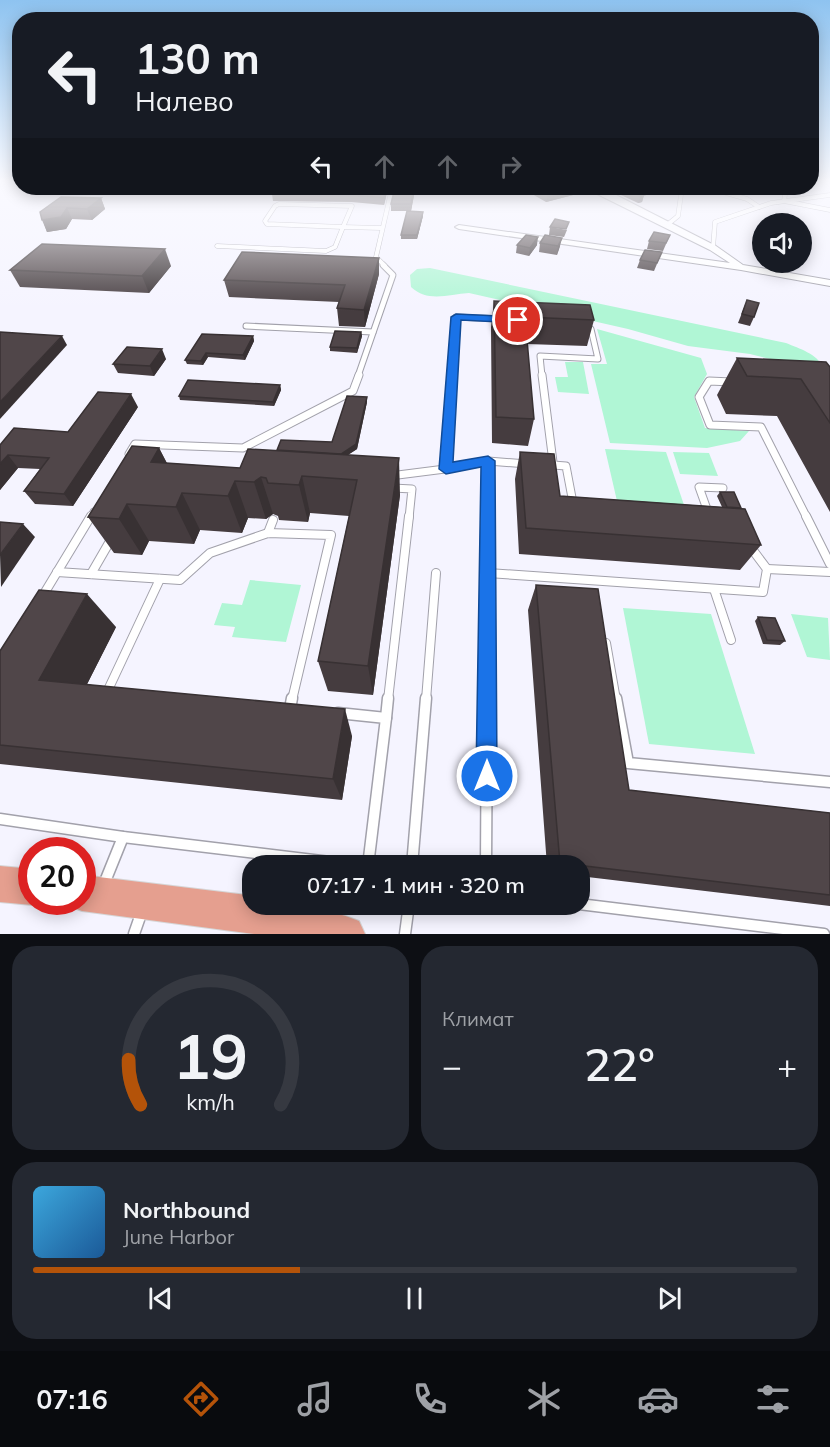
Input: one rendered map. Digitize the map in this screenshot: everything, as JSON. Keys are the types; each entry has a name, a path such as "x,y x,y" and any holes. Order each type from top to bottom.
{"main road":[{"path":"0,884 18,886"},
{"path":"96,894 247,914 346,934"}],"street":[{"path":"664,224 713,248 741,267"},
{"path":"459,227 741,267 830,283"}],"lane":[{"path":"267,224 381,228"},
{"path":"217,246 326,251 335,247 345,224"},
{"path":"124,462 135,444 243,448 353,391 393,275 376,257 382,224"},
{"path":"713,248 715,224"},
{"path":"446,469 456,317 512,320"},
{"path":"553,465 540,356 598,359 591,329 580,323"},
{"path":"246,326 373,332"},
{"path":"745,383 709,381 699,397 710,425 761,427 830,564"},
{"path":"486,855 488,461"},
{"path":"387,477 488,461 531,464"},
{"path":"542,465 566,466 574,510 583,511"},
{"path":"709,517 699,487 723,488"},
{"path":"369,855 412,489 389,488"},
{"path":"35,608 100,501"},
{"path":"268,533 273,520"},
{"path":"91,574 120,524"},
{"path":"57,572 180,580 210,553 268,533 331,535 290,709"},
{"path":"488,573 763,592 767,569 739,533"},
{"path":"767,569 830,572"},
{"path":"413,855 436,573"},
{"path":"119,693 107,692 160,579"},
{"path":"595,582 597,593"},
{"path":"714,589 731,640"},
{"path":"603,627 627,763 830,783"},
{"path":"279,708 302,710"},
{"path":"326,712 386,718"},
{"path":"0,819 272,855"},
{"path":"96,887 123,837"},
{"path":"134,934 145,900"},
{"path":"590,905 824,934"},
{"path":"405,934 408,915"}],"green space":[{"path":"430,268 786,343 812,355 824,368 786,363 750,354 688,346 628,329 469,293 424,295 411,287 410,275 417,269"},
{"path":"597,329 701,358 707,374 694,397 705,428 749,431 740,441 707,448 610,443 591,364 607,364"},
{"path":"565,362 583,362 589,394 558,392 555,377 568,377"},
{"path":"605,449 666,452 684,505 617,501"},
{"path":"673,452 709,453 718,476 680,474"},
{"path":"250,580 301,585 286,642 232,637 235,627 214,625 222,603 242,605"},
{"path":"623,608 711,614 755,754 649,744"},
{"path":"791,614 828,618 830,660 807,657"}],"building":[{"path":"404,224 420,224 417,235 401,235"},
{"path":"552,224 568,224 566,229 550,227"},
{"path":"654,232 670,235 666,243 649,241"},
{"path":"526,235 538,237 530,248 517,245"},
{"path":"545,235 562,238 558,246 540,243"},
{"path":"42,244 165,249 142,276 10,270"},
{"path":"645,250 662,252 657,263 640,260"},
{"path":"242,252 379,258 364,310 337,308 345,285 224,280"},
{"path":"747,300 759,303 754,317 742,314"},
{"path":"494,301 590,305 594,320 525,317 534,419 496,417"},
{"path":"335,331 361,332 357,348 330,347"},
{"path":"0,332 62,336 0,402"},
{"path":"202,334 253,336 243,355 206,353 201,361 185,360"},
{"path":"127,347 162,349 150,366 113,364"},
{"path":"737,358 826,362 830,367 830,423 801,379 747,376"},
{"path":"188,380 280,385 273,402 179,396"},
{"path":"98,392 131,394 64,494 24,491 49,458 8,455 0,464 0,445 14,428 68,432"},
{"path":"347,396 367,397 356,444 341,454 277,450 281,440 332,442"},
{"path":"132,446 159,448 151,462 240,468 248,449 399,458 368,666 318,661 357,480 302,476 299,485 268,483 266,478 261,477 254,482 235,481 228,496 182,493 176,507 127,504 119,519 88,517"},
{"path":"520,452 554,454 560,496 745,509 761,545 526,528"},
{"path":"720,492 734,492 741,508 727,507"},
{"path":"0,522 23,524 0,555"},
{"path":"536,585 598,589 629,790 830,813 830,895 590,867 590,855 559,855"},
{"path":"39,590 87,594 39,680 345,709 333,779 0,745 0,651"},
{"path":"758,617 775,618 785,641 767,640"}],"route":[{"path":"487,776 488,461 446,469 451,382 456,317 518,320"}]}
